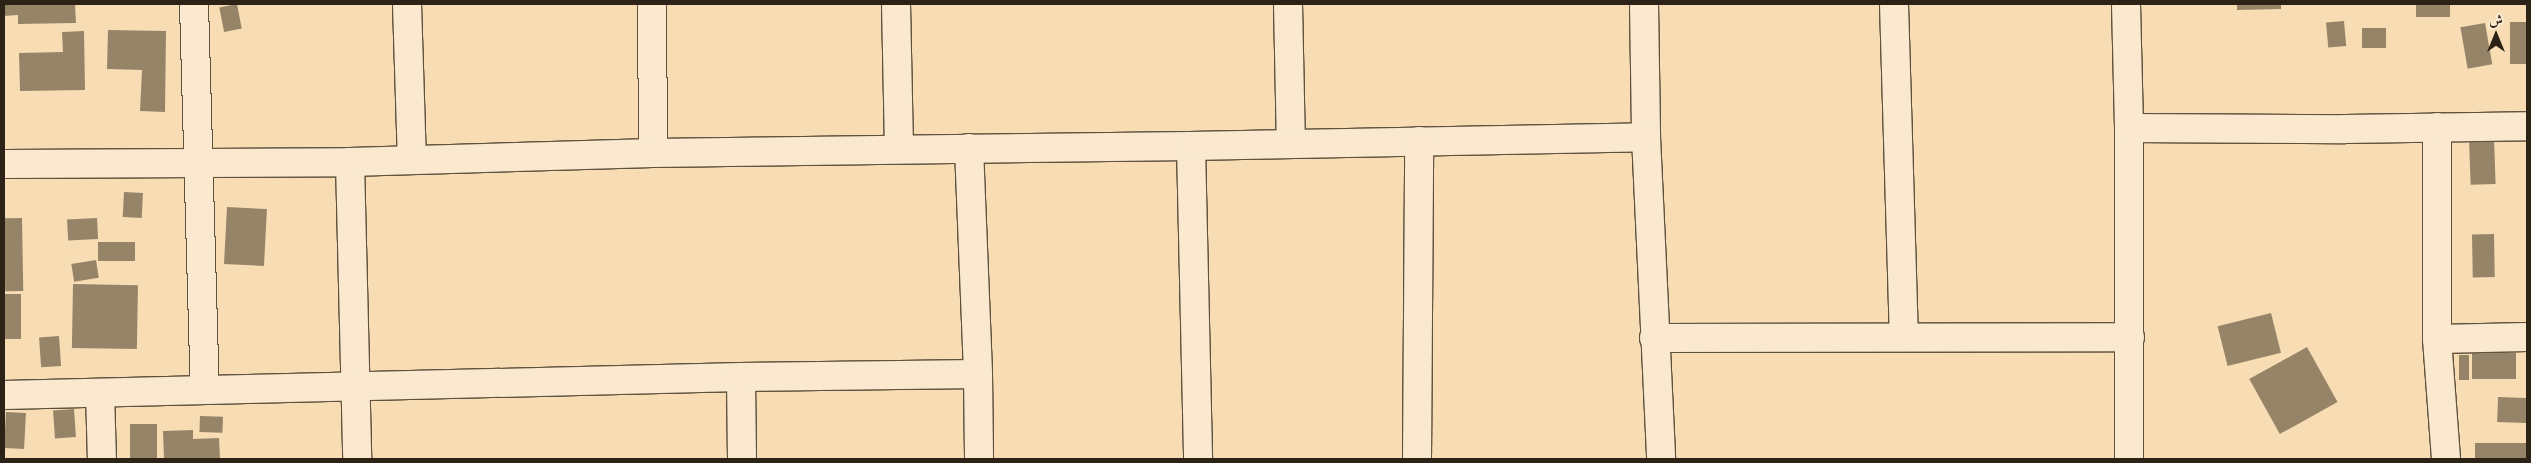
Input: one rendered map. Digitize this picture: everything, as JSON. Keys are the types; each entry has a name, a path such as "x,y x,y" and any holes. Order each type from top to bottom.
{"street":[{"path":"194,4 205,390"},
{"path":"407,4 412,160"},
{"path":"652,4 653,153"},
{"path":"896,4 899,149"},
{"path":"1288,4 1291,143"},
{"path":"1644,4 1646,136 1661,459"},
{"path":"1894,4 1904,336"},
{"path":"2126,4 2129,128 2129,459"},
{"path":"2129,128 2527,126"},
{"path":"2437,127 2438,339 2446,459"},
{"path":"4,164 350,162 653,153 1191,146 1646,136"},
{"path":"1417,459 1419,141"},
{"path":"1191,146 1198,459"},
{"path":"969,148 978,374 978,459"},
{"path":"350,162 356,459"},
{"path":"1654,338 2130,337"},
{"path":"2438,339 2527,337"},
{"path":"4,395 741,376 978,374"},
{"path":"741,376 742,459"},
{"path":"100,393 102,459"}],"building":[{"path":"4,4 75,4 76,23 18,24 18,15 4,16"},
{"path":"237,4 242,29 224,32 219,7"},
{"path":"2237,4 2281,4 2281,9 2237,10"},
{"path":"2416,4 2450,4 2450,17 2416,17"},
{"path":"2344,21 2346,46 2328,47 2326,23"},
{"path":"2510,22 2527,22 2527,64 2510,64"},
{"path":"2485,23 2492,64 2468,69 2460,27"},
{"path":"2362,28 2386,28 2386,48 2362,48"},
{"path":"108,30 166,31 165,112 140,111 142,70 107,69"},
{"path":"84,31 85,90 20,91 19,53 63,52 62,32"},
{"path":"2494,138 2496,184 2471,185 2469,139"},
{"path":"124,192 143,193 142,218 123,217"},
{"path":"227,207 267,209 264,266 224,264"},
{"path":"4,218 22,218 23,291 5,291"},
{"path":"97,218 98,239 68,241 67,220"},
{"path":"2472,234 2494,234 2495,277 2473,277"},
{"path":"98,242 135,242 135,261 98,261"},
{"path":"96,260 99,278 74,282 71,264"},
{"path":"73,284 138,285 137,349 72,348"},
{"path":"4,294 21,294 21,339 4,339"},
{"path":"2271,313 2281,353 2228,366 2218,326"},
{"path":"59,336 61,366 41,367 39,337"},
{"path":"2307,347 2338,402 2280,434 2249,379"},
{"path":"2472,353 2516,353 2516,379 2472,379"},
{"path":"2459,355 2469,355 2469,380 2459,380"},
{"path":"2498,397 2527,398 2526,423 2497,422"},
{"path":"74,409 76,437 55,438 53,410"},
{"path":"6,412 26,413 24,449 4,448"},
{"path":"200,416 223,417 222,433 199,432"},
{"path":"130,424 157,424 157,459 130,459"},
{"path":"193,430 193,439 219,438 220,459 164,459 163,431"},
{"path":"2475,443 2527,443 2527,459 2475,459"}]}
